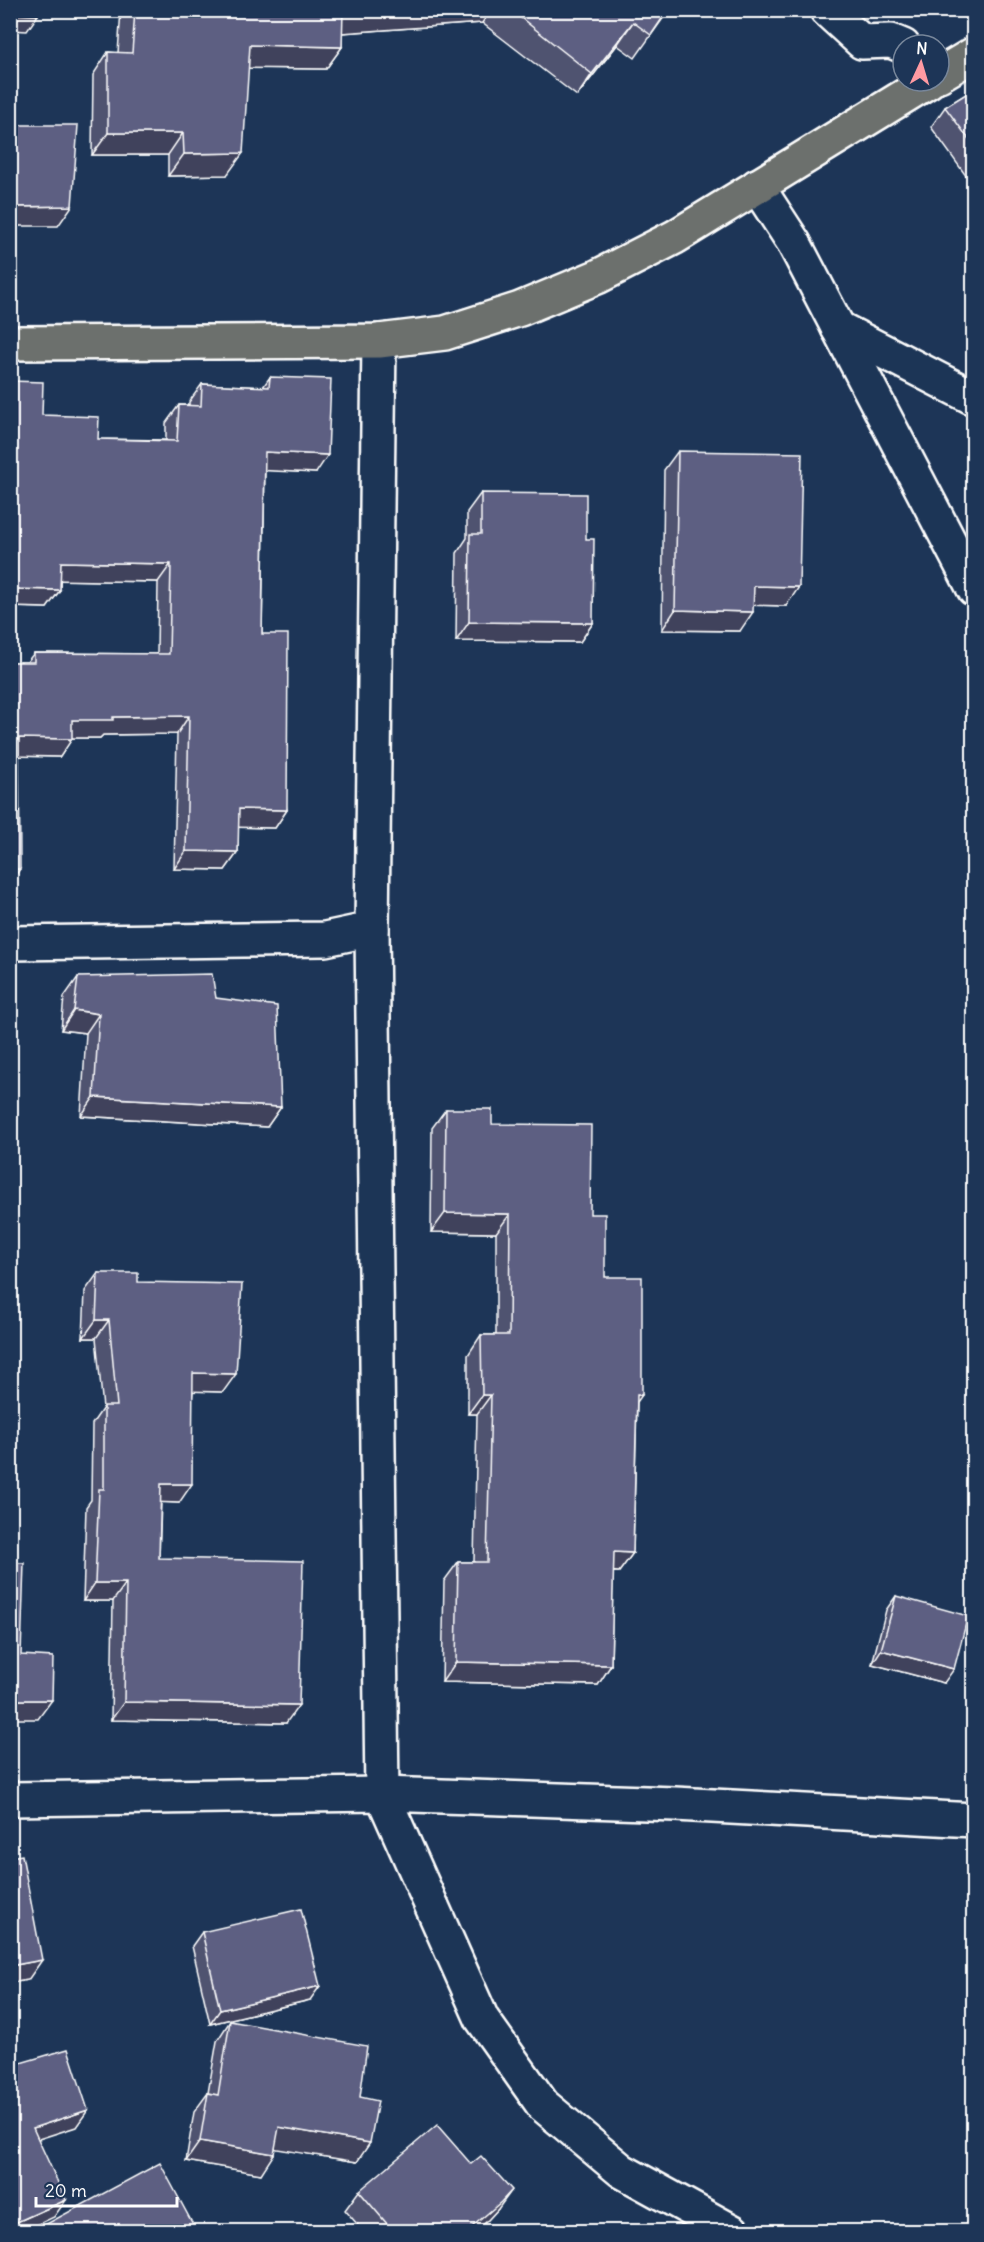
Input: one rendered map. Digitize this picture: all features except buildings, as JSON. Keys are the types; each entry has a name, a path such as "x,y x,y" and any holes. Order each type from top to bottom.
{"main road":[{"path":"10,342 379,341 445,333 520,309 597,277 675,237 907,93"}],"street":[{"path":"827,10 862,42 891,41"},
{"path":"757,186 794,243 974,589"},
{"path":"838,328 974,398"},
{"path":"379,341 372,929 382,1794 482,2019 543,2105 622,2171 733,2232"},
{"path":"10,943 325,939 372,929"},
{"path":"10,1799 382,1794 675,1804 974,1820"}]}
